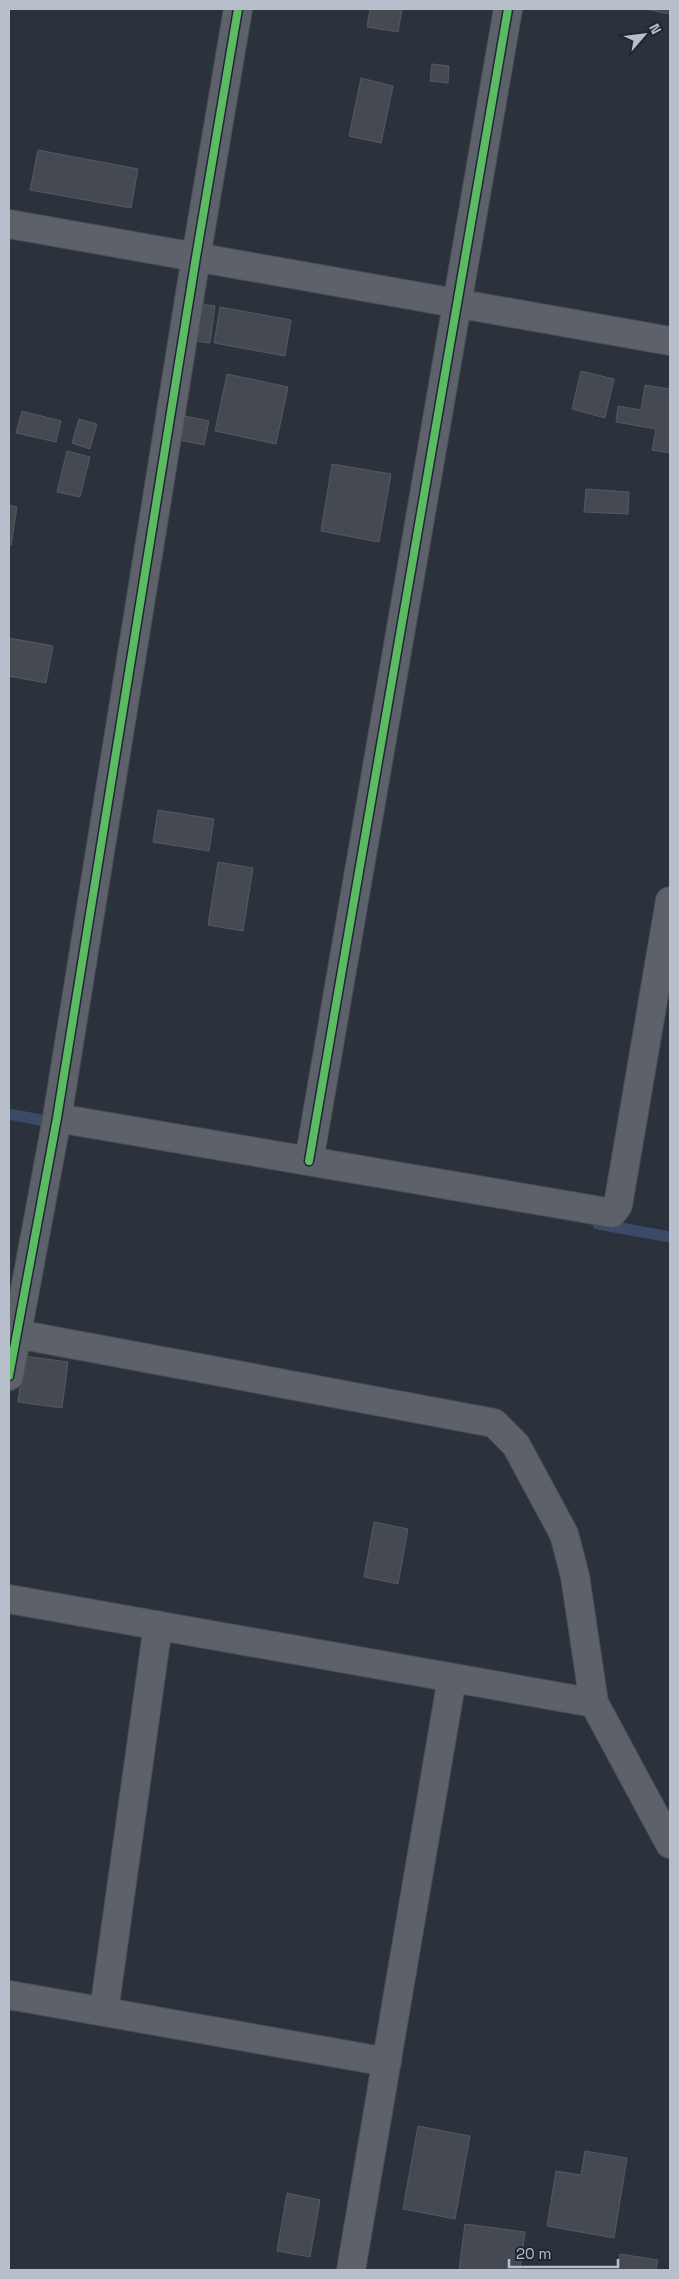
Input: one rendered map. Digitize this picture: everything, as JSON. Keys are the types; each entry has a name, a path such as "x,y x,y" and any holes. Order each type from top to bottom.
{"street":[{"path":"9,1376 57,1118 196,257 238,9"},
{"path":"309,1161 508,9"},
{"path":"9,224 670,341"},
{"path":"57,1118 612,1213 618,1205 670,901"},
{"path":"16,1334 494,1423 516,1445 564,1534 575,1576 594,1703 670,1844"},
{"path":"9,1599 594,1703"},
{"path":"104,2011 158,1625"},
{"path":"352,2270 452,1678"},
{"path":"9,1994 387,2062"}],"building":[{"path":"370,9 402,9 398,32 367,27"},
{"path":"645,9 670,9 670,14"},
{"path":"432,64 449,66 448,83 430,81"},
{"path":"361,78 393,86 381,143 349,136"},
{"path":"38,150 138,169 131,208 30,190"},
{"path":"200,304 215,306 210,343 194,341"},
{"path":"220,307 291,320 285,356 214,343"},
{"path":"581,371 614,379 605,418 572,409"},
{"path":"227,374 288,387 276,444 215,431"},
{"path":"645,385 670,389 670,453 652,450 656,429 616,422 618,406 641,410"},
{"path":"22,411 61,421 56,442 16,433"},
{"path":"180,415 209,421 204,445 175,439"},
{"path":"79,419 97,424 90,449 72,443"},
{"path":"67,451 90,457 80,497 57,492"},
{"path":"332,464 391,474 379,542 321,531"},
{"path":"586,489 629,492 628,514 584,512"},
{"path":"9,505 17,507 11,545 9,544"},
{"path":"9,638 53,646 46,683 9,676"},
{"path":"158,810 214,819 209,851 153,842"},
{"path":"218,862 253,868 243,931 208,925"},
{"path":"24,1356 68,1362 62,1408 18,1402"},
{"path":"374,1522 408,1529 398,1584 364,1577"},
{"path":"418,2126 470,2136 455,2219 403,2209"},
{"path":"585,2151 627,2158 614,2238 547,2226 556,2171 581,2175"},
{"path":"287,2193 320,2200 310,2257 277,2251"},
{"path":"465,2224 525,2232 520,2270 459,2270"},
{"path":"620,2254 658,2260 656,2270 618,2270"}],"waterway":[{"path":"9,1114 56,1123"},
{"path":"598,1224 670,1237"}],"cycle path":[{"path":"9,1376 57,1118 196,257 238,9"},
{"path":"309,1161 508,9"}]}
